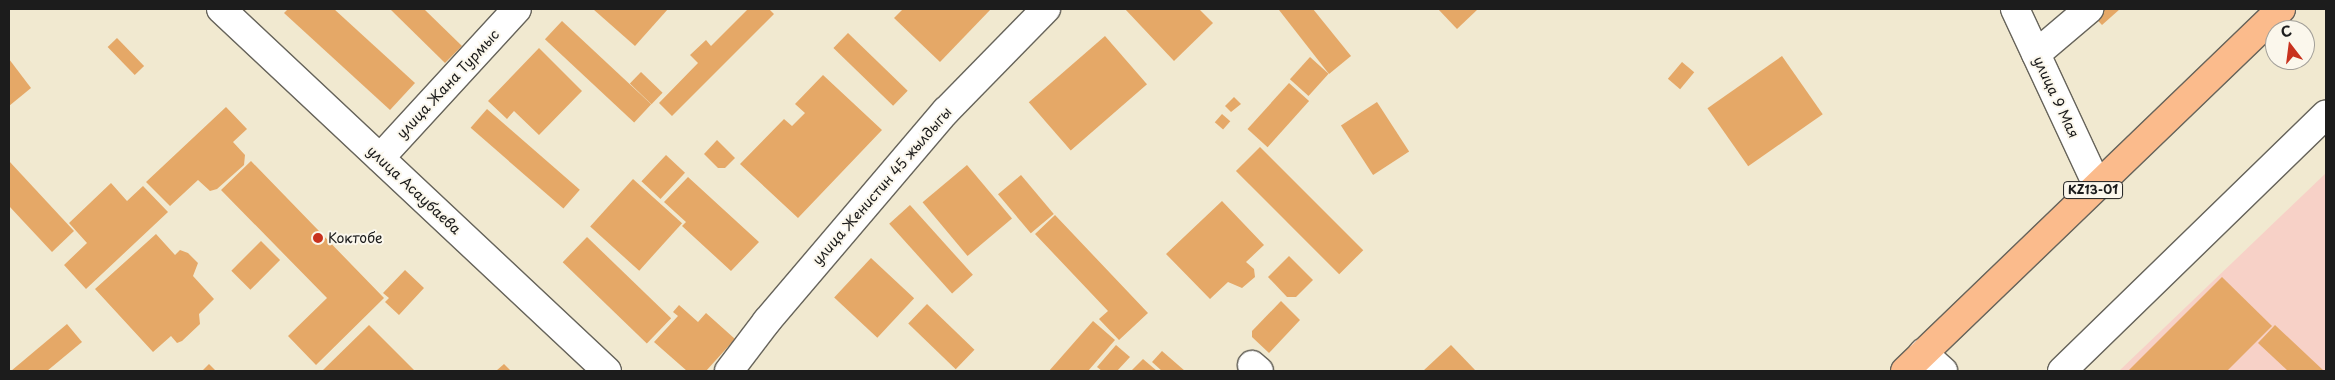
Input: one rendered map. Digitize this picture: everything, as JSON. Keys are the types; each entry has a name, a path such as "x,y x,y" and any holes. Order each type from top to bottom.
{"highway":[{"name":"KZ13-01","path":"1914,362 2281,9"}],"street":[{"name":"улица Асаубаева","path":"221,9 606,371"},
{"name":"улица Жана Турмыс","path":"380,158 517,9"},
{"name":"улица Женистин 45 жылдыгы","path":"729,371 767,321 940,118 1046,9"},
{"name":"улица 9 Мая","path":"2015,9 2097,185"},
{"path":"2036,54 2089,9"},
{"path":"2062,371 2326,114"},
{"path":"1914,362 1943,371"}],"shaded area":[{"path":"2326,173 2326,371 2119,371"}],"building":[{"path":"288,9 334,9 415,83 390,110 284,13"},
{"path":"390,9 424,9 462,46 445,63"},
{"path":"593,9 668,9 635,46"},
{"path":"748,9 769,9 774,14 672,116 659,103 698,63 690,55 706,40 711,46"},
{"path":"903,9 991,9 940,62 894,18"},
{"path":"1125,9 1199,9 1213,23 1174,61"},
{"path":"1313,9 1351,56 1329,74 1279,10"},
{"path":"1438,9 1478,9 1457,29"},
{"path":"2087,9 2120,9 2102,25"},
{"path":"562,21 651,104 634,122 545,39"},
{"path":"848,33 908,91 893,106 833,48"},
{"path":"1105,36 1147,84 1071,151 1029,102"},
{"path":"117,38 144,66 135,75 108,47"},
{"path":"539,48 582,91 539,135 514,111 507,119 488,101"},
{"path":"1782,56 1823,114 1748,166 1707,108"},
{"path":"1310,57 1329,74 1309,96 1290,79"},
{"path":"9,59 31,88 9,106"},
{"path":"1682,62 1694,72 1680,89 1668,79"},
{"path":"641,72 663,93 651,104 630,84"},
{"path":"823,75 882,130 798,218 740,164 784,119 792,126 805,113 795,104"},
{"path":"1289,83 1309,101 1268,147 1248,129"},
{"path":"1234,97 1241,104 1231,112 1225,106"},
{"path":"1377,102 1409,151 1373,175 1341,125"},
{"path":"226,107 247,129 233,142 245,155 244,165 217,189 210,191 198,180 170,206 146,182"},
{"path":"487,109 580,190 563,209 471,128"},
{"path":"1222,114 1230,121 1223,130 1215,122"},
{"path":"717,140 735,158 725,168 718,168 704,154"},
{"path":"1260,147 1363,250 1339,274 1236,171"},
{"path":"666,155 685,173 660,199 641,181"},
{"path":"9,161 74,231 52,252 9,206"},
{"path":"251,161 384,298 316,365 288,336 327,298 221,190"},
{"path":"967,165 1012,219 968,256 923,202"},
{"path":"1021,175 1054,214 1031,233 998,194"},
{"path":"688,177 759,242 731,271 682,226 686,222 664,202"},
{"path":"633,179 682,223 639,271 590,227"},
{"path":"111,183 127,201 143,186 168,212 86,289 64,265 87,243 69,223"},
{"path":"1222,201 1264,245 1246,262 1254,269 1255,277 1242,288 1228,282 1210,299 1166,254"},
{"path":"910,205 973,275 952,294 889,224"},
{"path":"1055,215 1148,313 1119,340 1099,319 1108,311 1035,234"},
{"path":"156,234 175,255 180,250 188,253 198,263 193,276 214,299 199,314 200,324 182,341 177,343 171,336 153,352 95,289"},
{"path":"587,237 671,318 647,343 563,262"},
{"path":"261,241 280,260 250,290 231,271"},
{"path":"1289,256 1313,280 1296,297 1287,297 1268,277"},
{"path":"871,258 914,298 877,338 834,297"},
{"path":"405,270 424,288 399,315 385,302 389,298 383,293"},
{"path":"2222,277 2272,326 2227,371 2128,371"},
{"path":"1281,301 1300,320 1269,353 1252,337 1252,331"},
{"path":"927,304 974,350 956,369 908,323"},
{"path":"679,305 698,322 706,313 735,339 706,371 687,371 654,342 678,316 673,312"},
{"path":"1093,321 1115,340 1088,371 1049,371"},
{"path":"67,324 82,342 47,371 11,371"},
{"path":"369,325 415,371 322,371"},
{"path":"2275,325 2324,371 2288,371 2258,343"},
{"path":"1116,345 1130,357 1117,371 1102,371 1097,367"},
{"path":"1451,345 1476,371 1423,371"},
{"path":"1162,351 1185,371 1162,371 1152,362"},
{"path":"1143,359 1157,371 1131,371"},
{"path":"209,364 216,371 202,371"},
{"path":"504,364 511,371 496,371"}],"place":[{"name":"Коктобе","path":"318,238"}]}
